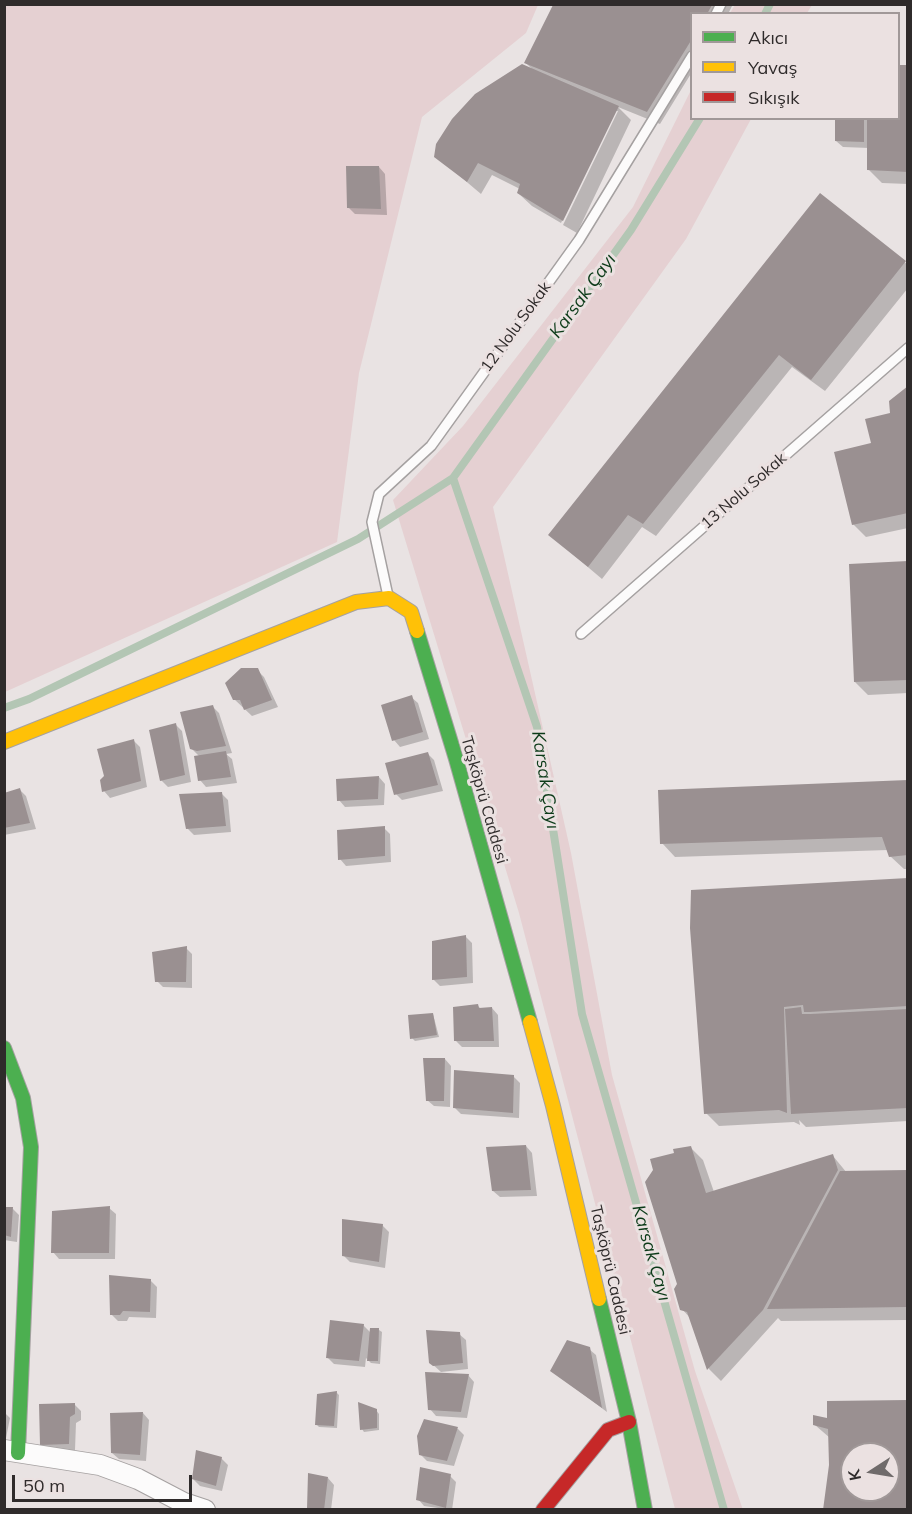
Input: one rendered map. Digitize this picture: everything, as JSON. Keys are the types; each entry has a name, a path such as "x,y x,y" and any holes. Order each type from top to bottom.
{"street":[{"path":"4,742 356,602 389,598"},
{"name":"Taşköprü Caddesi","path":"389,598 411,612 456,759 553,1106 629,1422 645,1509"},
{"path":"4,1048 23,1098 31,1147 11,1451 100,1465 138,1479 184,1503 205,1509"},
{"path":"543,1509 608,1430 629,1422"}],"lane":[{"name":"12 Nolu Sokak","path":"389,598 372,522 379,494 431,446 579,240 690,59"},
{"name":"13 Nolu Sokak","path":"581,634 908,348"}],"shaded area":[{"path":"735,4 812,5 808,12 731,12"},
{"path":"4,5 538,5 526,33 422,117 359,373 337,542 5,692"},
{"path":"690,92 690,120 750,120 686,239 493,507 571,853 612,1075 695,1371 743,1510 675,1509 519,913 393,500 463,426 633,207"}],"building":[{"path":"553,5 712,5 708,12 690,12 690,42 647,112 524,63"},
{"path":"522,64 619,106 563,221 517,193 520,184 478,163 467,182 434,157 436,144 452,119 475,94"},
{"path":"900,65 908,65 908,172 867,170 867,120 900,120"},
{"path":"835,120 864,120 864,142 835,141"},
{"path":"346,166 379,166 381,209 347,208"},
{"path":"820,193 906,261 811,380 779,355 643,524 628,515 588,567 548,535"},
{"path":"908,386 908,513 852,525 834,452 871,443 865,419 890,413 889,401"},
{"path":"908,561 908,680 854,682 849,564"},
{"path":"241,668 258,668 272,700 244,710 240,700 233,700 225,683"},
{"path":"412,695 423,732 392,741 381,705"},
{"path":"213,705 226,746 197,751 190,749 180,712"},
{"path":"176,723 185,775 160,781 149,730"},
{"path":"134,739 141,781 102,792 100,780 104,776 97,749"},
{"path":"226,751 231,777 198,781 194,756"},
{"path":"428,752 438,785 394,795 385,763"},
{"path":"379,776 378,799 337,801 336,779"},
{"path":"908,780 908,855 889,857 882,837 660,844 658,790"},
{"path":"20,788 30,823 4,828 4,793"},
{"path":"222,792 226,826 186,829 179,794"},
{"path":"385,826 385,856 338,860 337,830"},
{"path":"908,878 908,1006 810,1012 804,1012 803,1005 784,1007 787,1113 779,1110 704,1114 690,928 691,890"},
{"path":"466,935 467,977 432,980 432,941"},
{"path":"187,946 186,982 155,982 152,952"},
{"path":"478,1004 479,1008 492,1007 494,1041 454,1041 453,1007"},
{"path":"801,1007 802,1014 908,1009 908,1108 791,1114 785,1009"},
{"path":"433,1013 437,1035 410,1039 408,1015"},
{"path":"423,1058 445,1058 444,1101 426,1101"},
{"path":"454,1070 514,1075 513,1113 453,1108"},
{"path":"526,1145 531,1190 492,1191 486,1147"},
{"path":"691,1146 706,1193 833,1154 838,1170 763,1310 707,1370 687,1312 680,1310 674,1289 677,1284 645,1182 653,1170 650,1159 674,1153 673,1149"},
{"path":"908,1170 908,1307 767,1309 840,1171"},
{"path":"110,1206 109,1253 51,1253 52,1211"},
{"path":"4,1207 13,1207 11,1237 4,1235"},
{"path":"342,1219 383,1224 379,1262 342,1256"},
{"path":"109,1275 151,1279 150,1312 123,1311 120,1315 110,1315"},
{"path":"330,1320 364,1324 359,1361 326,1358"},
{"path":"370,1328 379,1328 378,1361 367,1361"},
{"path":"426,1330 460,1332 463,1363 433,1366 429,1363"},
{"path":"567,1340 590,1347 602,1408 550,1371"},
{"path":"425,1372 469,1374 461,1412 428,1410"},
{"path":"337,1391 334,1426 315,1425 317,1394"},
{"path":"908,1400 908,1510 823,1510 829,1465 828,1429 813,1425 813,1415 827,1418 827,1401"},
{"path":"358,1402 377,1409 377,1428 360,1430"},
{"path":"75,1403 75,1414 70,1417 69,1444 40,1445 39,1404"},
{"path":"143,1412 140,1455 111,1453 110,1413"},
{"path":"424,1419 458,1427 447,1461 419,1455 417,1436"},
{"path":"196,1450 222,1457 216,1486 192,1479"},
{"path":"420,1467 451,1474 446,1508 416,1500"},
{"path":"308,1473 328,1477 324,1510 307,1509"}],"waterway":[{"name":"Karsak Çayı","path":"766,12 770,4"},
{"name":"Karsak Çayı","path":"699,120 631,230 453,478 537,727 582,1014 724,1510"},
{"path":"4,708 29,699 358,539 453,478"}],"traffic: fast":[{"path":"417,631 456,759 530,1022"},
{"path":"4,1048 23,1098 31,1147 18,1453"},
{"path":"599,1299 629,1422 645,1510"}],"traffic: slow":[{"path":"4,742 356,602 389,598 411,612 417,631"},
{"path":"530,1022 553,1106 599,1299"}],"traffic: jam":[{"path":"543,1510 608,1430 629,1422"}]}
